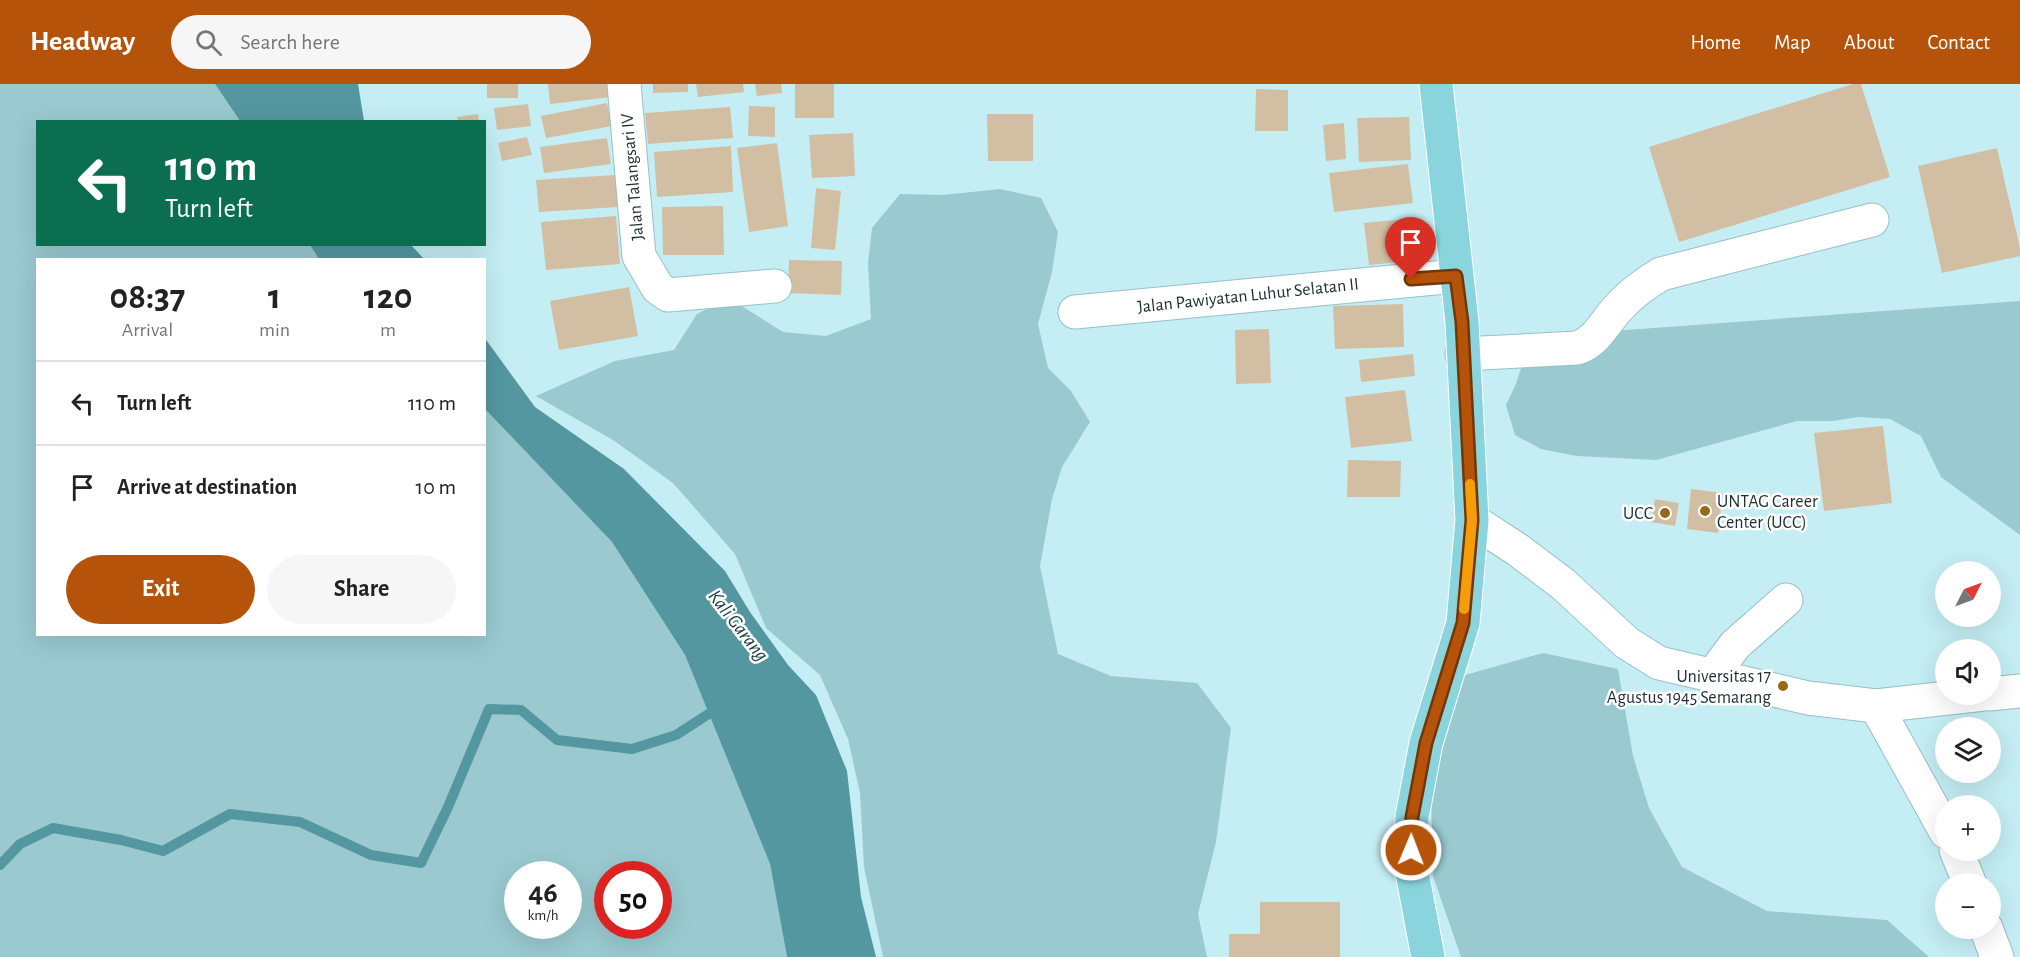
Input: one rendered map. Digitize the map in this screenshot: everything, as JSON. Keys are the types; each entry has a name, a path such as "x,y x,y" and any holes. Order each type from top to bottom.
{"main road":[{"path":"1428,957 1411,867 1412,817 1426,743 1463,623 1472,520 1462,322 1437,84"}],"street":[{"name":"Jalan Talangsari IV","path":"624,84 639,256 658,288 668,295 775,286"},
{"path":"1462,354 1577,348 1588,344 1600,333 1610,316 1637,289 1661,274 1872,220"},
{"name":"Jalan Pawiyatan Luhur Selatan II","path":"1075,312 1456,276"},
{"path":"1472,520 1518,550 1563,584 1627,643 1659,663 1809,698 1876,706 1935,699"},
{"path":"1712,676 1735,645 1786,600"},
{"path":"1876,706 1935,812"},
{"path":"1990,939 1997,957"}],"shaded area":[{"path":"0,84 215,84 239,120 36,120 36,246 311,246 318,258 36,258 36,636 486,636 486,410 612,542 685,655 770,864 787,957 0,957"},
{"path":"1000,189 1041,198 1058,232 1052,272 1038,324 1048,368 1071,391 1090,422 1062,467 1052,499 1040,566 1058,654 1111,676 1197,683 1231,728 1216,842 1198,914 1207,957 883,957 864,867 860,793 848,739 820,675 766,628 735,554 673,483 613,440 536,396 615,361 674,350 697,314 729,298 783,332 826,336 871,319 868,263 872,228 900,194 943,195"},
{"path":"2020,301 2020,535 1941,477 1921,436 1890,419 1858,417 1833,421 1797,421 1656,460 1577,456 1541,449 1515,435 1506,405 1516,384 1531,337"},
{"path":"1543,653 1618,669 1633,756 1649,808 1682,867 1767,911 1887,920 1929,957 1461,957 1433,876 1430,754 1458,677"}],"water":[{"path":"215,84 358,84 364,120 239,120"},
{"path":"311,246 412,246 423,258 318,258"},
{"name":"Kali Garang","path":"486,340 535,407 624,469 725,571 750,612 788,665 816,695 847,771 861,897 876,957 787,957 770,864 685,655 612,542 486,410"}],"building":[{"path":"487,84 518,84 518,98 487,98"},
{"path":"548,84 611,84 612,97 550,104"},
{"path":"653,84 688,84 688,92 653,93"},
{"path":"696,84 743,84 744,92 698,97"},
{"path":"755,84 781,84 782,93 757,96"},
{"path":"795,84 834,84 834,118 795,118"},
{"path":"1853,84 1861,84 1890,177 1679,242 1649,147"},
{"path":"1256,89 1288,90 1288,131 1255,131"},
{"path":"607,103 612,126 546,138 541,116"},
{"path":"528,104 531,126 497,130 494,108"},
{"path":"749,106 775,107 775,137 748,136"},
{"path":"730,107 733,138 648,144 645,113"},
{"path":"478,114 479,120 458,120 457,117"},
{"path":"987,114 1033,114 1033,161 988,161"},
{"path":"1409,117 1411,160 1359,162 1357,118"},
{"path":"1344,123 1346,159 1326,161 1323,125"},
{"path":"853,133 855,176 812,178 809,135"},
{"path":"527,137 532,155 502,161 498,143"},
{"path":"607,138 611,164 544,173 540,147"},
{"path":"777,143 788,226 749,232 737,148"},
{"path":"731,146 733,192 657,197 654,152"},
{"path":"1997,148 2020,256 1942,273 1918,166"},
{"path":"1408,164 1413,203 1334,212 1329,173"},
{"path":"615,175 618,207 539,212 536,180"},
{"path":"816,188 841,191 835,250 811,248"},
{"path":"723,206 724,255 663,255 662,207"},
{"path":"616,216 620,264 546,270 541,222"},
{"path":"1406,219 1410,261 1369,265 1364,223"},
{"path":"789,260 842,261 841,295 788,293"},
{"path":"629,287 638,336 559,350 550,301"},
{"path":"1403,304 1404,347 1335,349 1333,306"},
{"path":"1269,329 1271,383 1236,384 1235,330"},
{"path":"1413,354 1415,376 1361,382 1359,360"},
{"path":"1405,390 1412,441 1351,448 1345,397"},
{"path":"1883,426 1892,503 1824,511 1814,433"},
{"path":"1348,460 1401,461 1400,497 1347,497"},
{"name":"UNTAG Career Center (UCC)","path":"1691,489 1723,493 1718,533 1687,529"},
{"name":"UCC","path":"1655,499 1679,503 1675,526 1651,522"},
{"path":"1260,902 1340,902 1340,957 1229,957 1229,934 1260,934"}],"waterway":[{"path":"0,865 20,844 53,828 121,840 163,851 230,814 300,822 371,855 421,863 448,807 489,709 521,710 557,740 632,749 676,735 721,706"}],"slow traffic":[{"path":"1464,609 1472,520 1470,484"}],"place":[{"name":"UNTAG Career Center (UCC)","path":"1705,511"},
{"name":"UCC","path":"1665,513"},
{"name":"Universitas 17 Agustus 1945 Semarang","path":"1783,686"}],"route":[{"path":"1411,279 1456,276 1462,322 1472,520 1463,623 1426,743 1412,817 1411,850"}]}
